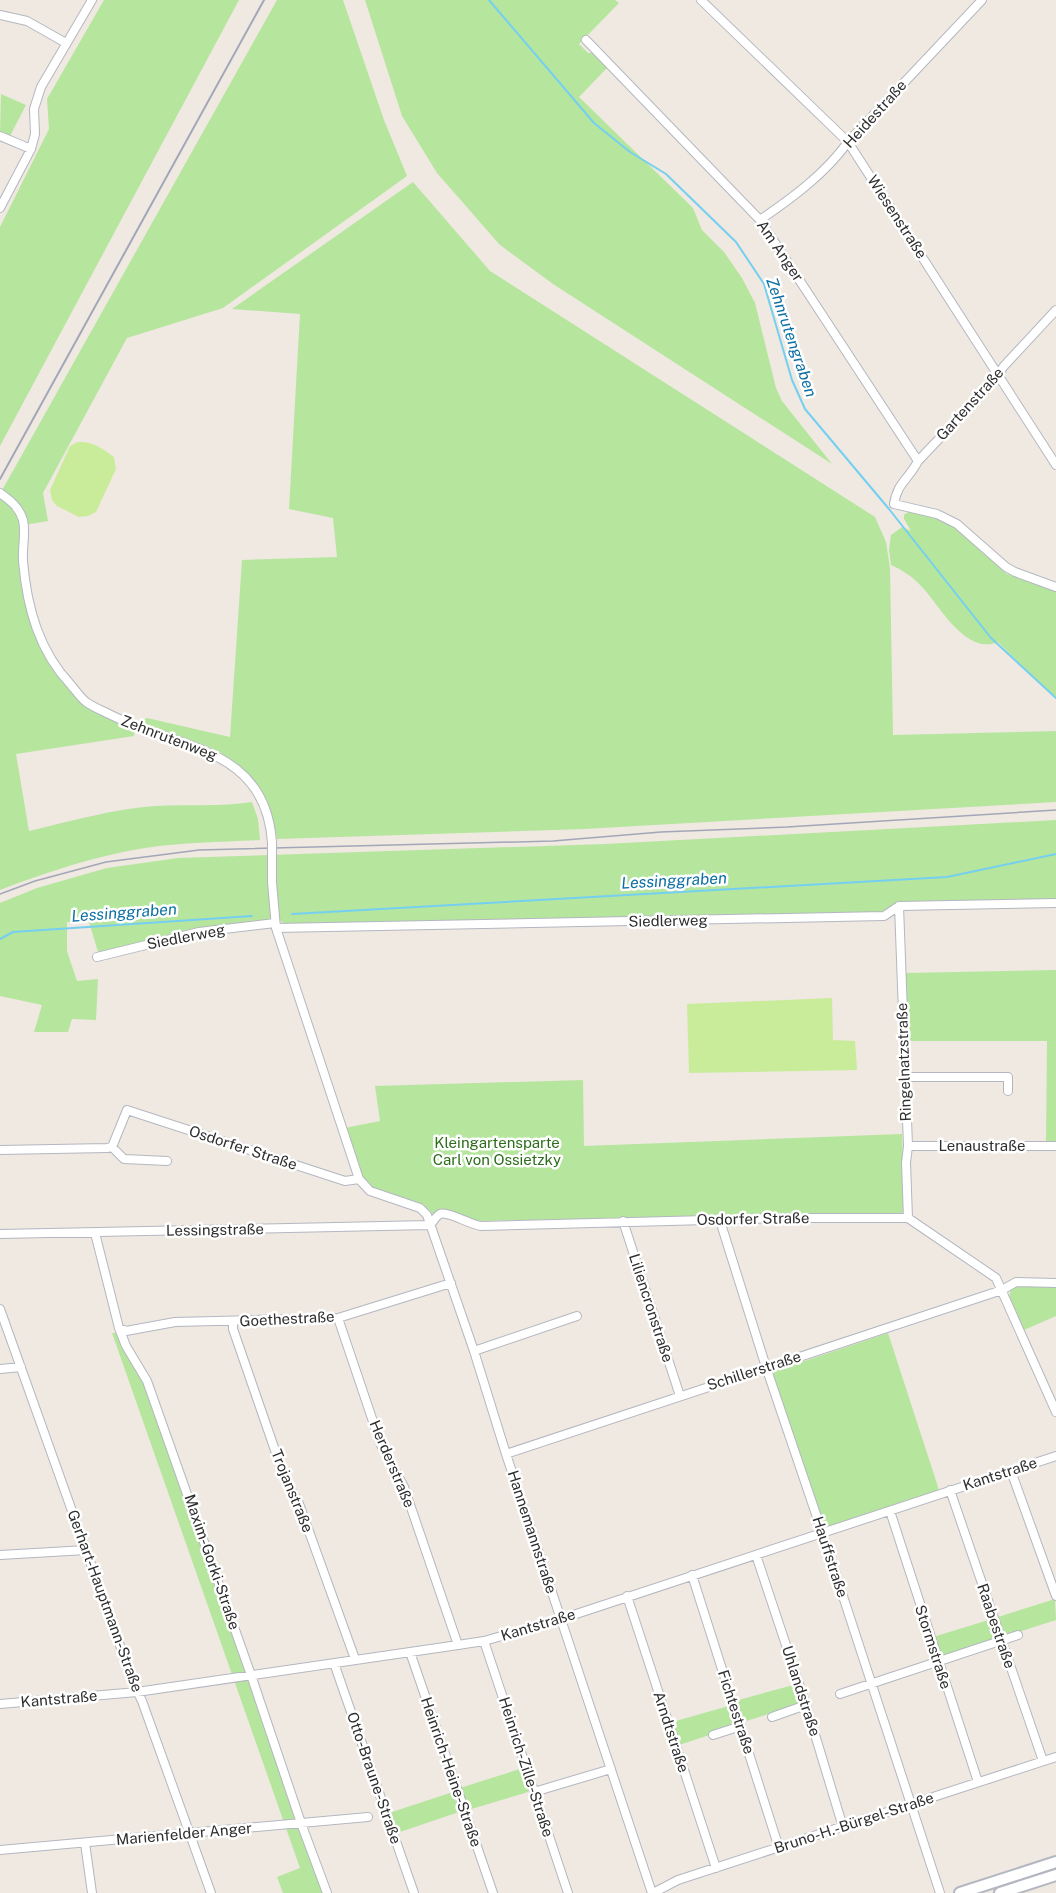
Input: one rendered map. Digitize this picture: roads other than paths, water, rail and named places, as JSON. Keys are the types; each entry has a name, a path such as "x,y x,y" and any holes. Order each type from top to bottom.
{"main road":[{"path":"960,1893 1056,1862"},
{"path":"1000,1893 1056,1875"}],"street":[{"path":"0,208 31,149 35,134 34,109 41,87 92,0"},
{"name":"Wiesenstraße","path":"701,0 848,142 1056,465"},
{"name":"Heidestraße","path":"760,220 805,187 840,154 848,142 982,0"},
{"path":"0,15 27,21 66,43"},
{"name":"Am Anger","path":"586,40 760,220 918,461"},
{"path":"0,136 31,149"},
{"name":"Gartenstraße","path":"1056,310 997,374 992,384 918,461 912,472 896,490 894,504 938,514 957,524 1015,573 1056,587"},
{"name":"Zehnrutenweg","path":"0,493 18,508 23,520 23,559 28,600 39,638 59,673 87,702 135,727 207,750 232,765 248,780 260,798 270,824 276,926 359,1179"},
{"name":"Siedlerweg","path":"97,957 199,932 276,926 884,916 899,906 1056,903"},
{"name":"Ringelnatzstraße","path":"899,906 908,1146 906,1162 908,1218"},
{"path":"905,1077 1008,1077 1008,1091"},
{"name":"Osdorfer Straße","path":"112,1147 127,1110 345,1181 359,1179"},
{"name":"Lenaustraße","path":"908,1146 1056,1146"},
{"path":"0,1150 112,1147 124,1159 167,1161"},
{"name":"Hannemannstraße","path":"359,1179 370,1191 420,1208 427,1215 652,1893"},
{"name":"Osdorfer Straße","path":"430,1225 437,1216 447,1214 471,1225 482,1226 623,1221 908,1218"},
{"path":"908,1218 996,1278 1056,1412"},
{"name":"Hauffstraße","path":"722,1220 722,1227 766,1367 940,1893"},
{"name":"Liliencronstraße","path":"623,1221 680,1396"},
{"name":"Lessingstraße","path":"0,1234 430,1225"},
{"name":"Maxim-Gorki-Straße","path":"95,1233 119,1328 126,1346 147,1381 327,1893"},
{"path":"1002,1290 1016,1282 1056,1283"},
{"name":"Goethestraße","path":"119,1328 126,1331 175,1323 339,1317 451,1283"},
{"name":"Schillerstraße","path":"506,1454 1002,1290"},
{"name":"Gerhart-Hauptmann-Straße","path":"0,1309 137,1692 212,1893"},
{"path":"474,1351 577,1316"},
{"name":"Herderstraße","path":"339,1317 381,1445 404,1487 458,1645"},
{"name":"Trojanstraße","path":"233,1321 233,1329 286,1482 297,1501 355,1659"},
{"path":"0,1369 21,1367"},
{"name":"Kantstraße","path":"0,1704 137,1692 484,1641 561,1619 1056,1456"},
{"path":"1011,1470 1056,1596"},
{"name":"Raabestraße","path":"950,1490 1043,1761"},
{"name":"Stormstraße","path":"890,1511 978,1782"},
{"path":"0,1555 86,1551"},
{"name":"Uhlandstraße","path":"756,1555 806,1705 843,1827"},
{"name":"Fichtestraße","path":"692,1575 779,1848"},
{"name":"Arndtstraße","path":"627,1596 716,1868"},
{"path":"840,1694 1018,1635"},
{"name":"Heinrich-Zille-Straße","path":"484,1641 568,1893"},
{"name":"Heinrich-Heine-Straße","path":"410,1652 493,1893"},
{"name":"Otto-Braune-Straße","path":"334,1663 414,1893"},
{"path":"772,1717 806,1705"},
{"path":"713,1735 741,1726"},
{"name":"Bruno-H.-Bürgel-Straße","path":"652,1893 678,1880 1056,1757"},
{"path":"534,1792 611,1769"},
{"name":"Marienfelder Anger","path":"0,1850 369,1818"},
{"path":"85,1842 92,1893"}],"waterway":[{"name":"Zehnrutengraben","path":"489,0 594,123 630,152 666,174 736,242 764,284 792,380 805,409 889,509 991,638 1056,698"},
{"name":"Lessinggraben","path":"292,914 947,877 1056,854"},
{"name":"Lessinggraben","path":"0,939 13,932 252,916"}],"tram line":[{"path":"0,894 35,881 106,862 199,850 553,841 661,832 787,827 1056,810"}],"railway":[{"path":"0,479 264,0"}],"park label":[{"name":"Kleingartensparte Carl von Ossietzky","path":"497,1152"}]}
